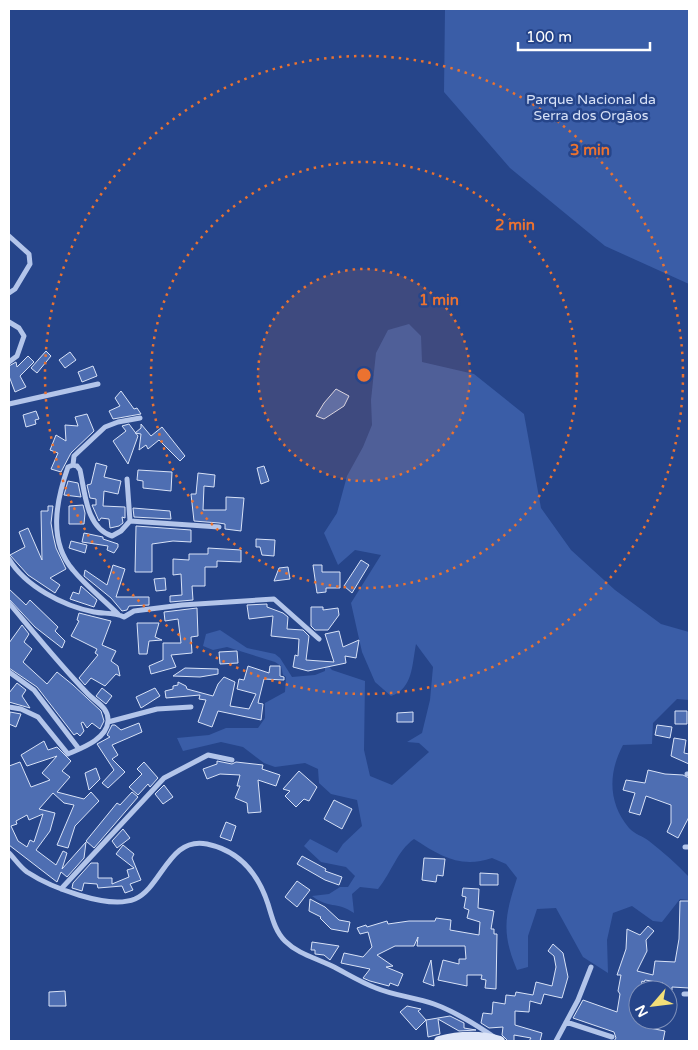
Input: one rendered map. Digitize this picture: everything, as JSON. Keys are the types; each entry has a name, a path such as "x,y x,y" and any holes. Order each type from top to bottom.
{"street":[{"path":"9,236 29,254 30,264 15,290 9,293"},
{"path":"9,322 19,328 24,336 17,356 9,362"},
{"path":"9,404 98,384"},
{"path":"73,465 74,456 105,427 118,422 140,418"},
{"path":"73,465 77,466 80,470 84,495 99,530 112,536 121,531 130,521 127,479"},
{"path":"73,465 68,467 58,502 56,521 59,543 64,557 73,571 118,614 124,617 134,611 182,605 274,599 319,640"},
{"path":"130,521 219,526"},
{"path":"9,559 16,570 33,584 56,598 93,612 118,614"},
{"path":"9,604 89,695 106,710 108,722 103,732 92,743 68,754 38,717 21,709 9,707"},
{"path":"9,672 34,690 79,749"},
{"path":"108,722 157,709 191,707"},
{"path":"61,889 164,778 208,755 232,760"},
{"path":"9,853 25,870 44,883 61,889 120,902 135,898 150,887 176,852 192,845 205,843 235,854 248,865 260,881 273,924 284,941 302,953 377,988 460,1014 499,1041"},
{"path":"556,1041 591,967"},
{"path":"566,1022 612,1036"},
{"path":"439,1041 453,1037 499,1041"}],"green space":[{"name":"Parque Nacional da Serra dos Orgãos","path":"445,9 689,9 689,284 605,246 510,168 444,92"},
{"path":"409,324 421,336 422,362 474,374 524,414 541,508 571,550 615,590 661,624 689,632 689,700 677,699 653,723 652,744 623,745 615,766 612,788 617,808 629,828 647,839 689,877 689,900 680,899 662,922 653,921 632,906 613,913 607,940 608,973 583,957 556,908 537,909 528,936 528,967 517,970 509,945 506,924 517,878 506,864 492,858 470,862 451,859 433,851 414,839 403,849 378,889 360,887 352,894 354,913 348,909 318,900 312,896 329,894 340,887 348,887 355,876 346,867 321,862 304,846 310,839 337,853 343,844 362,826 357,800 331,794 319,783 318,769 305,763 275,767 264,763 243,747 221,742 183,751 177,738 209,735 226,728 258,728 265,718 265,703 285,692 286,677 283,675 281,666 275,662 227,647 213,650 203,646 206,634 220,630 247,648 275,654 280,658 292,677 315,675 325,671 325,662 332,670 365,681 364,750 370,776 392,785 429,752 419,743 407,742 422,733 430,700 433,667 416,644 408,682 398,693 391,696 375,682 362,652 351,603 381,555 355,550 338,565 324,533 337,513 347,476 363,447 372,425 371,400 376,353 388,330"}],"building":[{"path":"46,351 51,356 37,373 31,368"},
{"path":"70,352 76,360 65,368 59,360"},
{"path":"28,356 34,362 20,376 26,387 15,392 9,376 9,366 16,362 17,367"},
{"path":"93,366 97,376 82,382 78,372"},
{"path":"336,389 349,396 344,406 324,419 316,416 324,403"},
{"path":"121,391 134,409 137,408 141,414 113,419 109,411 120,406 115,398"},
{"path":"36,411 39,419 35,420 36,424 26,427 23,415"},
{"path":"87,414 94,431 71,453 61,472 51,469 58,453 50,450 56,435 66,441 65,425 78,426 75,417"},
{"path":"129,424 138,436 128,464 113,441 126,431 122,426"},
{"path":"141,424 151,436 162,427 185,456 180,461 159,440 148,449 146,445 139,450 141,434 135,433 141,428"},
{"path":"96,463 107,466 104,477 121,481 118,494 104,491 103,506 125,507 125,518 122,517 123,523 119,526 110,528 109,519 101,518 99,521 92,505 96,505 96,499 90,498 87,485 91,484"},
{"path":"264,466 269,481 261,484 257,468"},
{"path":"138,470 172,472 171,491 143,488 143,481 137,480"},
{"path":"198,473 215,475 214,487 204,486 203,510 226,510 226,497 244,498 241,531 225,529 225,524 194,521 191,494 196,494"},
{"path":"68,481 78,483 81,497 64,495"},
{"path":"83,505 85,513 84,524 69,524 69,506"},
{"path":"48,506 53,506 51,523 53,535 56,548 66,569 50,578 60,585 55,593 28,575 10,555 25,547 19,532 28,528 42,560 41,511 48,511"},
{"path":"133,508 170,511 171,519 134,517"},
{"path":"136,526 191,530 191,542 173,541 152,544 152,572 135,572"},
{"path":"84,533 103,537 103,539 118,544 118,547 114,553 107,550 108,546 82,542"},
{"path":"256,539 275,540 274,556 262,555 260,547 256,547"},
{"path":"71,541 87,545 85,553 69,548"},
{"path":"208,548 241,550 241,562 217,561 217,567 205,567 205,586 192,586 193,600 170,602 170,596 182,595 181,574 173,575 173,559 189,560 189,554 208,554"},
{"path":"361,560 369,565 352,593 344,586"},
{"path":"113,565 125,569 116,597 149,597 149,605 129,606 127,610 122,611 111,598 84,576 85,570 107,585"},
{"path":"313,565 322,565 322,572 340,572 340,588 326,588 326,592 317,593"},
{"path":"288,567 290,579 274,581 279,568"},
{"path":"165,578 166,590 156,591 154,579"},
{"path":"81,586 97,600 94,607 70,599 73,592 79,594"},
{"path":"9,589 26,605 30,600 58,627 55,631 65,641 62,648 35,627 9,599"},
{"path":"267,604 267,607 288,617 287,629 303,630 309,636 306,660 334,662 325,634 339,631 343,647 359,640 356,658 345,656 346,663 308,671 293,667 295,655 298,656 299,639 271,636 273,616 249,619 247,605"},
{"path":"311,607 323,607 323,610 338,608 339,615 328,630 315,630 311,626"},
{"path":"197,608 198,636 191,637 192,653 171,655 176,667 151,674 149,666 163,660 163,643 181,643 178,619 165,621 164,612"},
{"path":"79,613 111,621 102,645 116,651 111,661 118,666 120,676 116,674 105,686 91,678 85,685 79,678 98,655 95,653 97,649 71,636 79,621 77,620"},
{"path":"137,623 159,623 155,637 162,640 149,641 147,654 139,654"},
{"path":"22,625 29,634 24,642 32,649 23,662 47,684 57,672 73,685 101,711 104,721 100,729 92,723 87,728 83,722 81,723 84,731 80,736 77,733 74,735 37,687 9,668 9,643"},
{"path":"237,651 238,663 220,664 219,652"},
{"path":"248,666 269,673 270,666 280,666 280,676 284,677 284,680 264,679 258,703 263,704 261,720 218,711 212,727 198,722 206,700 199,699 200,695 166,698 165,691 173,689 173,686 178,685 178,682 186,686 187,689 213,696 218,684 224,677 235,682 230,706 249,709 256,694 237,689 239,679 244,680"},
{"path":"185,668 218,669 218,674 200,677 173,676"},
{"path":"17,683 26,690 22,696 30,708 9,702 9,693"},
{"path":"102,688 112,696 106,704 96,696"},
{"path":"155,688 160,696 141,708 136,697"},
{"path":"675,711 687,711 687,724 675,724"},
{"path":"10,712 21,714 16,727 9,724"},
{"path":"413,712 413,722 397,722 397,713"},
{"path":"139,723 142,732 112,745 118,755 112,759 125,772 108,788 102,783 114,770 97,744 110,737 107,735 112,725 121,730"},
{"path":"657,725 672,727 670,738 655,735"},
{"path":"674,738 686,740 684,753 689,754 689,764 671,756"},
{"path":"44,741 48,750 57,747 71,761 62,771 70,777 57,792 84,799 91,792 99,801 75,826 68,848 57,845 74,805 64,803 53,793 39,809 55,813 50,831 36,850 56,865 63,851 67,853 62,869 86,842 84,858 67,877 61,872 57,882 9,845 9,766 20,762 31,787 50,780 42,773 57,756 27,766 21,755","holes":["43,814 34,842 30,840 27,847 18,841 11,826 17,824 16,821 27,815 29,820"]},
{"path":"217,761 232,764 236,762 263,765 262,769 280,775 276,786 258,780 261,812 248,813 247,803 235,798 240,786 237,786 240,775 220,774 207,779 203,769 217,764"},
{"path":"144,762 158,778 150,787 148,784 138,795 129,787 142,774 137,769"},
{"path":"96,768 100,779 89,790 85,773"},
{"path":"648,770 665,774 683,775 689,778 689,817 678,838 667,832 671,823 671,805 646,796 640,815 629,812 635,793 623,790 626,780 645,783"},
{"path":"299,771 317,787 309,801 304,799 296,807 285,796 290,791 283,789"},
{"path":"164,785 173,797 163,804 155,794"},
{"path":"132,792 138,797 94,848 86,841 117,803 120,805"},
{"path":"334,800 352,809 342,829 324,819"},
{"path":"226,822 236,826 231,841 220,837"},
{"path":"123,829 130,838 117,848 112,841"},
{"path":"123,845 134,854 132,858 141,880 130,884 133,890 125,893 122,886 98,888 97,884 84,883 82,891 72,888 73,883 91,863 98,863 98,878 112,878 112,884 129,877 127,870 134,868 116,854"},
{"path":"302,856 326,869 325,871 342,877 339,885 325,880 297,864"},
{"path":"424,858 445,859 443,876 437,875 436,882 422,880"},
{"path":"480,873 498,874 498,885 480,885"},
{"path":"297,881 310,890 297,907 285,897"},
{"path":"463,888 479,889 478,908 494,911 491,929 494,929 494,934 497,934 496,989 485,988 486,980 481,979 482,975 467,975 467,986 438,980 443,960 459,964 459,959 466,959 465,946 417,946 418,937 414,946 395,946 377,955 393,966 386,967 403,974 398,986 390,983 389,986 370,981 363,978 370,969 341,963 344,953 363,957 372,947 368,932 360,934 357,928 366,925 367,927 387,921 388,924 409,921 435,921 436,918 451,920 450,930 479,935 480,922 467,918 469,910 464,908 466,897 462,896"},
{"path":"310,899 325,907 339,920 350,922 348,932 331,929 321,917 309,911"},
{"path":"680,901 689,901 689,988 678,987 678,980 628,980 628,1030 665,1031 663,1041 614,1041 616,1038 614,1032 573,1018 583,1000 617,1012 621,975 617,975 626,949 627,929 640,935 648,926 654,931 646,940 647,951 637,971 653,975 655,961 675,962 679,939"},
{"path":"312,942 339,946 330,960 324,955 315,954 315,950 311,950"},
{"path":"553,944 563,953 568,977 562,998 544,994 541,1004 530,1001 529,1012 515,1011 515,1025 542,1033 540,1041 529,1041 531,1038 514,1035 514,1041 508,1041 502,1035 503,1027 489,1028 481,1023 483,1013 492,1014 493,1002 505,1004 506,995 515,996 516,992 533,995 536,982 552,986 556,967 554,956 548,951"},
{"path":"431,960 434,986 423,982"},
{"path":"65,991 66,1006 49,1006 49,992"},
{"path":"407,1006 421,1009 418,1011 426,1020 416,1030 400,1012"},
{"path":"450,1016 464,1023 464,1028 476,1030 459,1031 438,1019 440,1034 428,1037 426,1020"}]}
